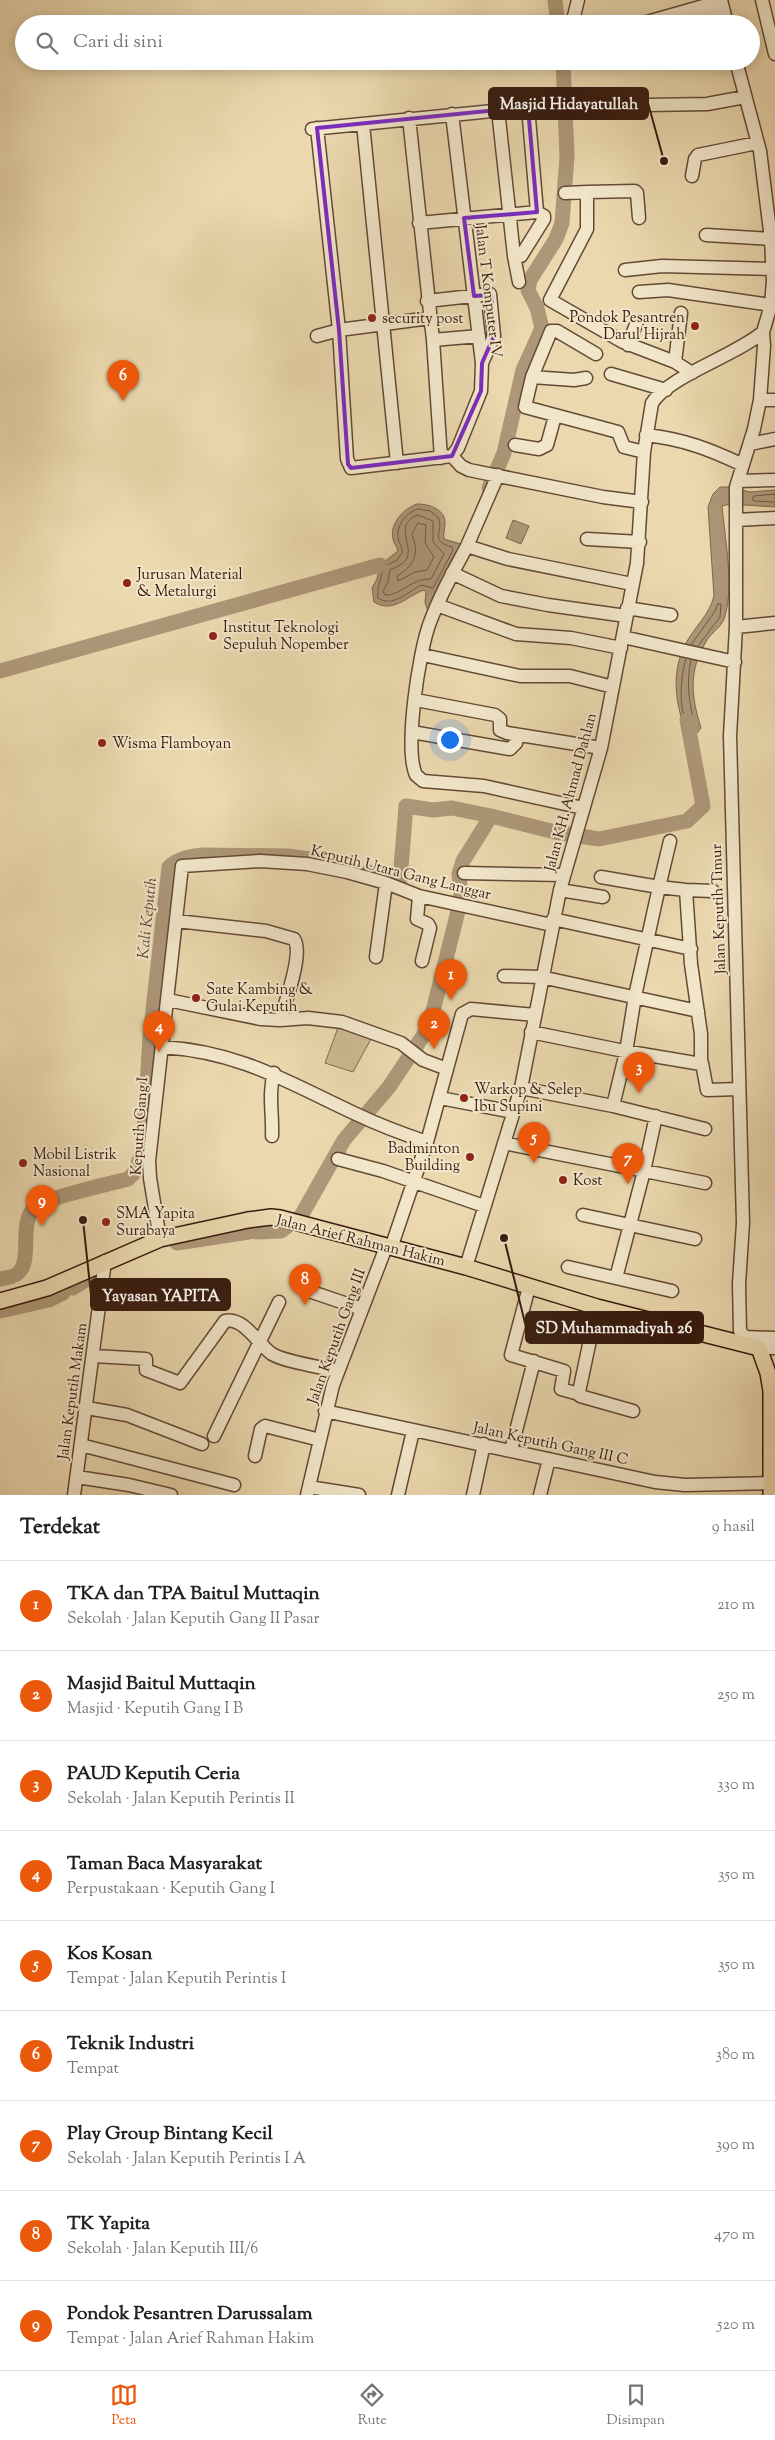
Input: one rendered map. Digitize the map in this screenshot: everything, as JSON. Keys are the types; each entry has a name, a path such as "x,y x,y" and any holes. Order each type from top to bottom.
{"main road":[{"name":"Jalan Arief Rahman Hakim","path":"0,1301 47,1288 105,1261 160,1239 248,1220 271,1217 466,1268 597,1307 757,1343"},
{"path":"757,1343 768,1373 772,1391 774,1460 771,1489"}],"street":[{"path":"574,15 578,0"},
{"path":"762,0 774,47"},
{"path":"709,15 724,11"},
{"path":"698,15 724,11"},
{"path":"738,70 758,143 771,239 773,269 772,304 763,332"},
{"path":"647,105 707,104 745,97"},
{"path":"537,212 530,107 315,129 339,330 348,464 351,468 447,457 461,466 495,474 603,497 642,502"},
{"path":"498,110 514,256 519,282"},
{"name":"Jalan T Komputer IV","path":"447,457 458,448 481,391 482,363 452,114"},
{"path":"408,118 447,457"},
{"path":"363,124 397,463"},
{"path":"692,176 695,158 698,155 758,143"},
{"path":"565,193 635,191 637,194 639,218"},
{"path":"587,192 587,229 550,300 628,345 675,362 692,374"},
{"path":"419,223 510,213 537,212 544,216 521,256 514,256"},
{"path":"706,235 771,239"},
{"path":"625,270 662,266 773,269"},
{"path":"639,292 668,290 772,304"},
{"path":"428,301 488,294 491,296 494,336 482,363"},
{"path":"675,362 681,313"},
{"path":"317,336 339,330 430,318"},
{"path":"628,345 637,322"},
{"path":"596,354 557,331 550,331 532,378 525,407 618,432 624,446 644,452"},
{"name":"Jalan Keputih Timur","path":"757,1343 744,1337 740,1331 739,1284 743,1223 730,736 736,626 737,483 750,444 760,400 764,346 763,332"},
{"name":"Jalan KH. Ahmad Dahlan","path":"466,1268 521,1088 552,922 601,748 640,542 644,452 652,403 656,397 666,390 751,342 763,332"},
{"path":"433,340 479,336"},
{"path":"611,374 666,390"},
{"path":"532,378 574,380 586,378"},
{"path":"760,400 775,400"},
{"path":"515,444 543,449 547,446 555,416"},
{"path":"646,434 672,438 705,447 743,465"},
{"path":"750,444 775,439"},
{"path":"495,474 467,546 452,573 428,628 412,732 413,770 423,781 484,786 583,808"},
{"path":"737,483 775,480"},
{"path":"736,514 775,518"},
{"path":"587,539 640,542"},
{"path":"467,546 508,559 632,584"},
{"path":"452,573 501,596 548,605 670,615"},
{"path":"437,605 516,634 671,646 735,662"},
{"path":"736,626 775,623"},
{"path":"423,655 520,676 570,676 613,687"},
{"path":"416,700 495,715 500,719 499,729 513,734 601,748"},
{"path":"412,732 510,749 516,743 513,734"},
{"path":"613,1106 626,1052 635,996 670,841"},
{"name":"Keputih Utara Gang Langgar","path":"182,866 284,862 347,872 386,883 419,896 691,949"},
{"name":"Keputih Gang I","path":"160,1239 149,1161 182,866"},
{"path":"464,873 564,875"},
{"path":"601,877 686,890 713,891"},
{"path":"376,957 386,883"},
{"path":"560,890 603,897"},
{"path":"686,890 698,1011 699,1064 707,1090 739,1089"},
{"path":"419,896 417,919 428,924 430,928 422,961"},
{"path":"177,921 266,931 292,938 297,944 296,958 280,1020"},
{"path":"504,976 541,977 698,1011"},
{"path":"168,1000 260,1019 308,1018 342,1022 409,1047 419,1058 447,1069"},
{"name":"Jalan Keputih Gang III","path":"308,1491 325,1411 338,1371 428,1142 461,1018 466,1010 471,1009 535,1015"},
{"path":"531,1032 626,1052 699,1064"},
{"path":"162,1047 218,1055 274,1073 361,1117 428,1142"},
{"path":"272,1136 273,1114 269,1091 274,1073"},
{"path":"521,1088 613,1106 705,1129"},
{"path":"440,1098 513,1112"},
{"path":"616,1278 644,1171 656,1116"},
{"path":"504,1143 705,1183"},
{"path":"338,1159 484,1206"},
{"path":"583,1215 695,1239"},
{"name":"Jalan Keputih Makam","path":"74,1495 94,1356 105,1261"},
{"path":"568,1268 672,1290"},
{"path":"529,1287 511,1356 564,1371 561,1389 634,1411"},
{"path":"309,1291 362,1309"},
{"path":"214,1436 258,1341 279,1302"},
{"path":"579,1394 597,1307"},
{"path":"94,1356 146,1359 145,1369 181,1382 226,1320 245,1328 279,1357 338,1371"},
{"path":"757,1343 775,1338"},
{"path":"757,1343 775,1348"},
{"path":"511,1450 534,1361"},
{"path":"87,1408 127,1415 202,1444"},
{"name":"Jalan Keputih Gang III C","path":"325,1411 669,1484 771,1489"},
{"path":"255,1456 261,1429 265,1426 320,1440"},
{"path":"398,1495 413,1430"},
{"path":"473,1495 484,1444"},
{"path":"82,1445 234,1485"},
{"path":"540,1495 549,1459"},
{"path":"77,1477 129,1485 171,1495"},
{"path":"308,1491 358,1495"}],"highlighted area":[{"path":"528,107 537,212 464,218 474,296 491,295 494,336 482,363 481,391 452,456 351,468 348,464 339,330 317,128"}],"shaded area":[{"path":"339,1025 372,1037 353,1072 325,1063"}],"water":[{"path":"720,487 730,487 750,492 775,490 775,507 730,504 722,506 729,576 728,604 724,620 707,640 697,662 694,673 693,694 701,728 690,742 678,706 677,669 685,645 709,610 714,596 708,507 713,494"},
{"path":"417,504 436,508 444,518 444,539 461,544 428,611 425,603 426,592 424,590 400,603 387,606 374,602 372,588 377,579 380,565 398,551 393,541 392,533 395,522 407,509"},
{"path":"513,520 529,526 521,544 506,538"}],"waterway":[{"path":"555,0 557,15"},
{"path":"489,488 504,453 523,370 542,328 537,308 528,290 530,280 556,239 562,223 567,156 563,70"},
{"path":"0,671 380,565"},
{"path":"256,1232 281,1231 301,1216 344,1140 389,1087 429,1027 458,911 461,894 459,874 463,861 491,816 555,832 599,839 687,821 703,806 687,720"},
{"name":"Kali Keputih","path":"368,872 400,880 406,806 433,810 452,808 491,816"},
{"name":"Kali Keputih","path":"0,1279 18,1273 22,1267 25,1260 27,1222 35,1207 64,1196 128,1179 135,1172 143,1150 150,1037 169,867 181,860 204,855 287,856 317,860"},
{"path":"177,1243 249,1232"},
{"path":"73,1288 99,1271"},
{"name":"Kali Keputih","path":"0,1311 49,1300 63,1293"}],"place":[{"name":"Masjid Hidayatullah","path":"664,161"},
{"name":"security post","path":"372,318"},
{"name":"Pondok Pesantren Darul Hijrah","path":"695,326"},
{"name":"Teknik Industri","path":"123,401"},
{"name":"Jurusan Material & Metalurgi","path":"127,583"},
{"name":"Institut Teknologi Sepuluh Nopember","path":"213,636"},
{"name":"Wisma Flamboyan","path":"102,743"},
{"name":"Sate Kambing & Gulai Keputih","path":"196,998"},
{"name":"TKA dan TPA Baitul Muttaqin","path":"451,1000"},
{"name":"Masjid Baitul Muttaqin","path":"434,1049"},
{"name":"Taman Baca Masyarakat","path":"159,1052"},
{"name":"PAUD Keputih Ceria","path":"639,1093"},
{"name":"Warkop & Selep Ibu Supini","path":"464,1098"},
{"name":"Badminton Building","path":"470,1157"},
{"name":"Mobil Listrik Nasional","path":"23,1163"},
{"name":"Kos Kosan","path":"534,1163"},
{"name":"Kost","path":"563,1180"},
{"name":"Play Group Bintang Kecil","path":"628,1184"},
{"name":"Yayasan YAPITA","path":"83,1220"},
{"name":"SMA Yapita Surabaya","path":"106,1222"},
{"name":"Pondok Pesantren Darussalam","path":"42,1226"},
{"name":"SD Muhammadiyah 26","path":"504,1238"},
{"name":"TK Yapita","path":"305,1305"}]}
